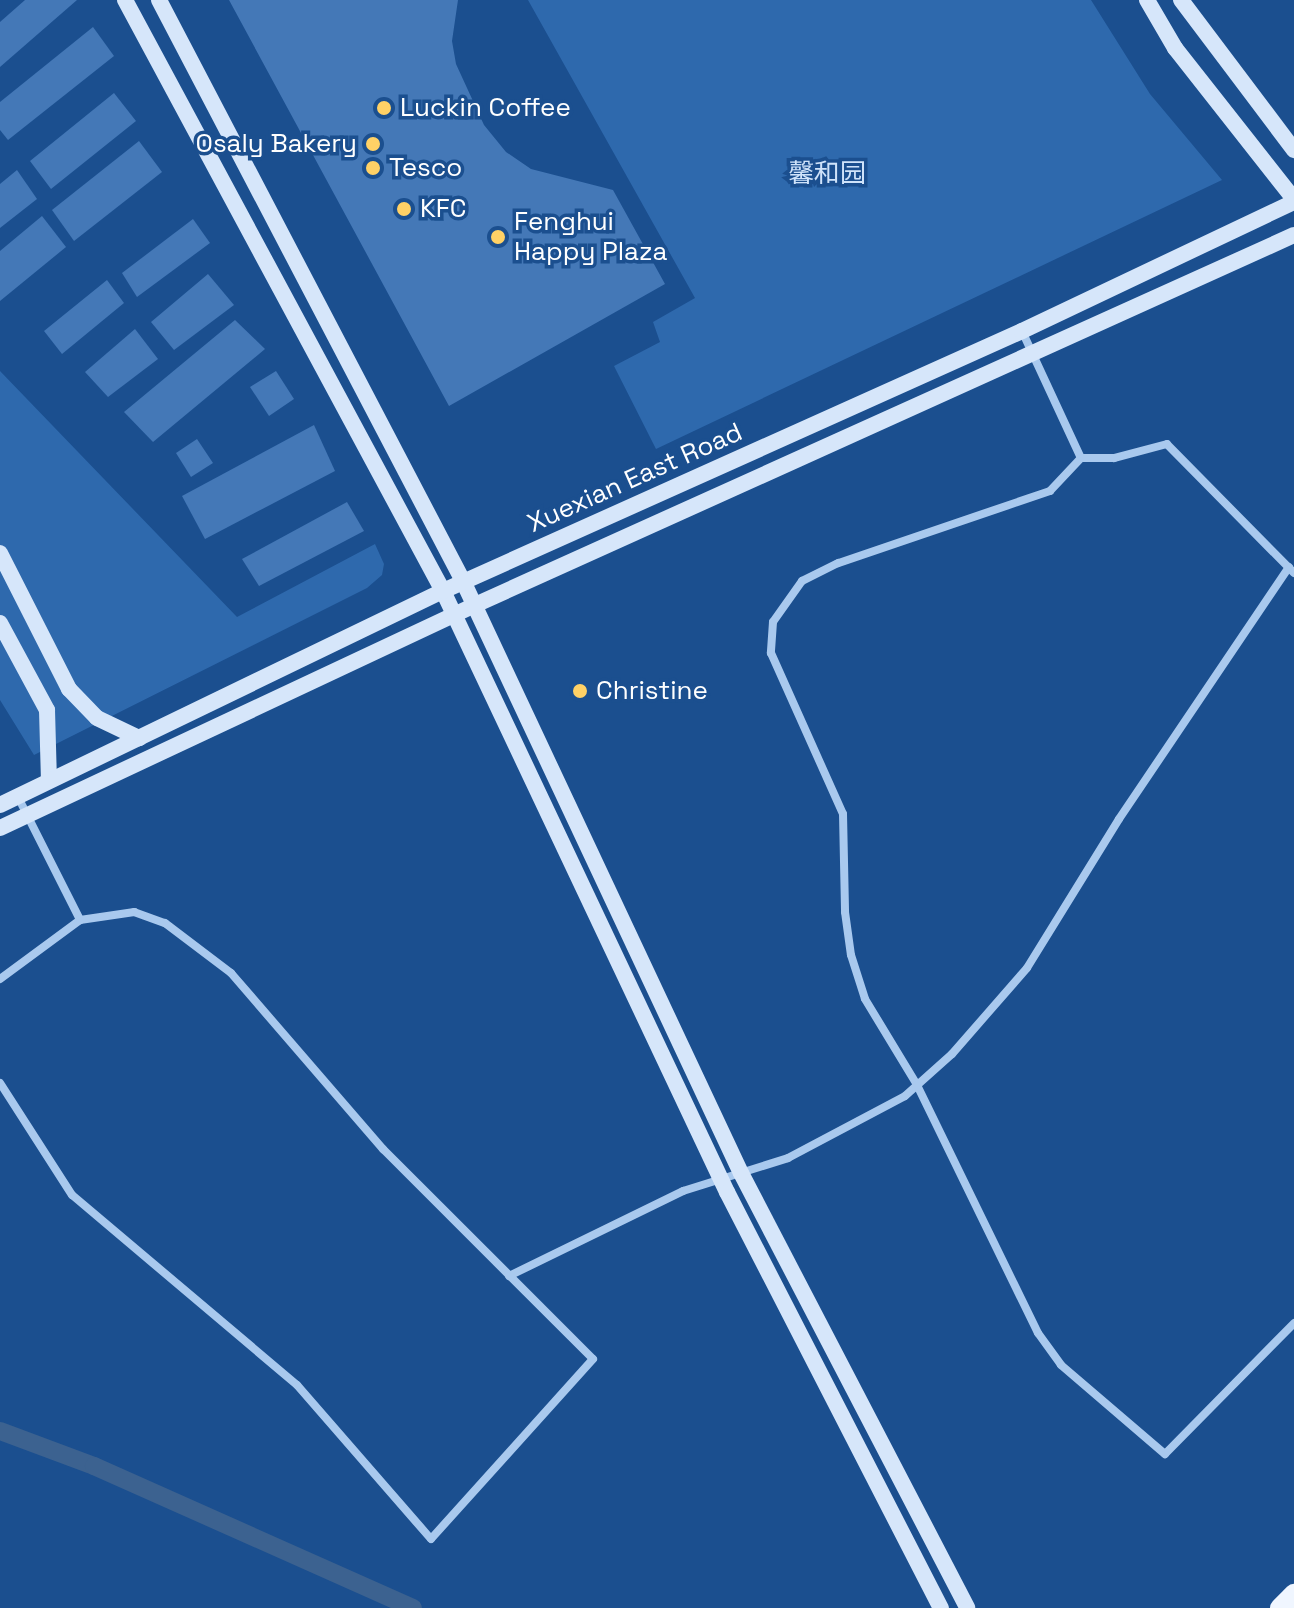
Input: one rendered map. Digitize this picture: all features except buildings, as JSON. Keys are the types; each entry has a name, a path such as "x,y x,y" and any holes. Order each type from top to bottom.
{"main road":[{"path":"1280,1608 1294,1594"}],"street":[{"path":"125,0 443,591 721,1179 941,1608"},
{"path":"159,0 463,581 741,1173 967,1608"},
{"path":"1147,0 1175,48 1294,200"},
{"path":"1181,0 1294,150"},
{"name":"Xuexian East Road","path":"0,805 463,581 1022,331 1294,200"},
{"name":"Xuexian East Road","path":"0,828 475,605 1294,235"},
{"path":"1022,331 1081,458"},
{"path":"509,1276 683,1191 788,1158 917,1085 988,1016 1027,968 1119,819 1291,570 1167,444 1114,458 1081,458 1050,491 838,563 802,581 773,622 771,653 843,814 851,955 865,999 917,1085 1038,1333 1061,1365 1165,1454 1294,1323"},
{"path":"0,553 69,689 97,718 139,738"},
{"path":"0,623 47,710 49,780"},
{"path":"18,797 80,920"},
{"path":"0,979 80,920 134,912 165,923 231,973 383,1149 593,1359 431,1539 297,1385 72,1195 0,1083"}],"green space":[{"name":"馨和园","path":"528,0 1091,0 1150,94 1222,180 656,449 614,366 660,342 653,322 695,298"},
{"path":"0,371 237,617 375,544 384,564 382,575 367,588 34,755 0,700"}],"waterway":[{"path":"0,1431 94,1466 413,1608"}],"place":[{"name":"Luckin Coffee","path":"384,108"},
{"name":"Osaly Bakery","path":"373,144"},
{"name":"Tesco","path":"373,168"},
{"name":"KFC","path":"404,209"},
{"name":"Fenghui Happy Plaza","path":"498,237"},
{"name":"Christine","path":"580,691"}]}
